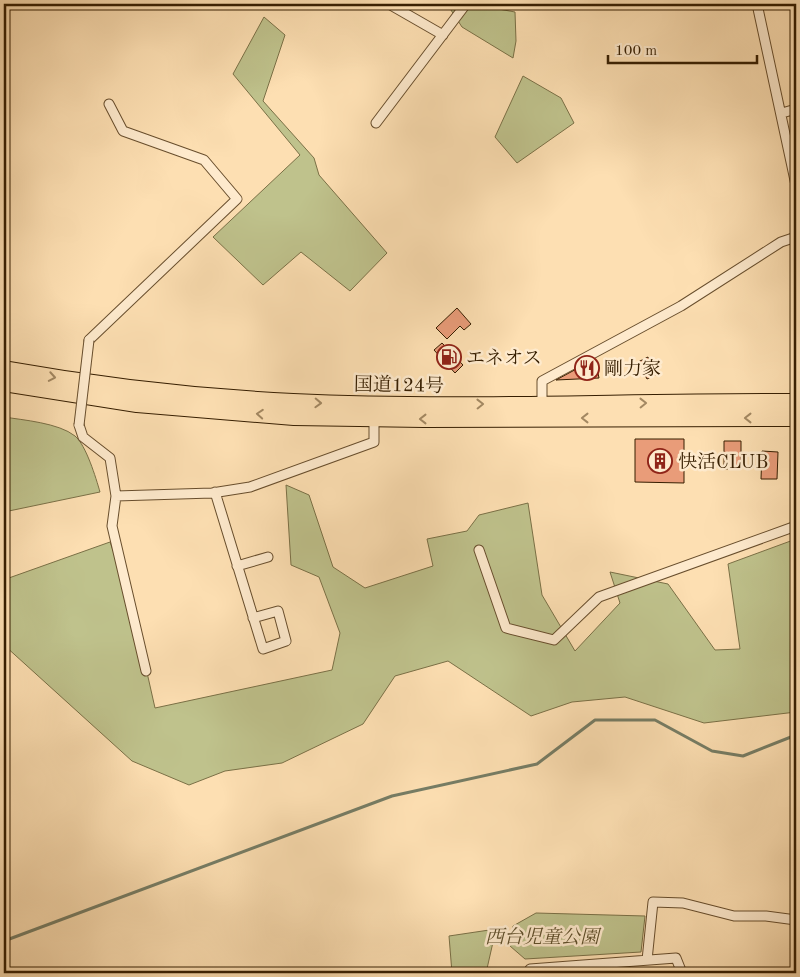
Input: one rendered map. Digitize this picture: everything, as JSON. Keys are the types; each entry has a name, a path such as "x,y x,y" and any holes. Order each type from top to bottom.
{"highway":[{"name":"国道124号","path":"4,369 130,388 374,411"},
{"name":"国道124号","path":"4,384 146,404 294,416 374,411 542,411 796,418"},
{"name":"国道124号","path":"542,411 796,402"}],"street":[{"path":"390,4 443,35"},
{"path":"376,124 466,4"},
{"path":"757,4 796,184"},
{"path":"109,104 123,131 204,160 237,199 89,340 79,425 83,437 110,458 116,496 112,526 146,671"},
{"path":"782,113 796,109"},
{"path":"542,411 542,381 681,306 781,242 796,237"},
{"path":"116,496 215,492 250,486 374,442 374,411"},
{"path":"215,492 262,649 286,641 278,611 254,618"},
{"path":"479,550 506,628 554,640 598,597 796,526"},
{"path":"237,566 268,556"},
{"path":"648,960 654,902 683,903 734,916 766,916 796,920"},
{"path":"531,973 530,968 610,969 648,960 676,958 682,973"}],"green space":[{"path":"447,4 471,4 515,12 516,41 513,58 462,27"},
{"path":"264,17 285,35 263,101 314,158 319,175 387,253 350,291 301,252 263,285 213,237 300,155 233,74"},
{"path":"523,76 561,98 574,123 517,163 495,137"},
{"path":"4,417 51,425 75,436 87,454 100,492 4,512"},
{"path":"286,485 309,495 333,567 365,588 433,566 427,539 467,531 479,515 528,503 542,595 575,651 620,603 610,572 668,584 715,650 740,649 728,564 796,539 796,712 704,723 625,697 572,702 531,716 448,661 395,676 363,724 282,763 225,771 189,785 132,761 4,645 4,574 6,579 110,542 130,597 155,708 332,670 340,633 319,577 291,565"},
{"name":"西台児童公園","path":"536,913 645,916 641,952 525,959 510,946 513,926"},
{"path":"496,929 486,973 452,973 449,936"}],"building":[{"path":"457,308 471,324 464,330 460,326 447,339 436,328"},
{"path":"442,343 463,365 455,373 434,350"},
{"path":"648,357 657,374 647,379 638,362"},
{"name":"剛力家","path":"595,359 599,378 556,380"},
{"name":"快活CLUB","path":"635,439 684,439 684,483 635,482"},
{"path":"724,441 741,441 741,469 724,469"},
{"path":"762,451 778,452 777,479 761,479"}],"waterway":[{"path":"4,941 392,796 537,764 595,720 655,720 712,751 743,756 796,735"}],"place":[{"name":"エネオス","path":"449,357"},
{"name":"剛力家","path":"587,368"},
{"name":"快活CLUB","path":"660,461"}]}
